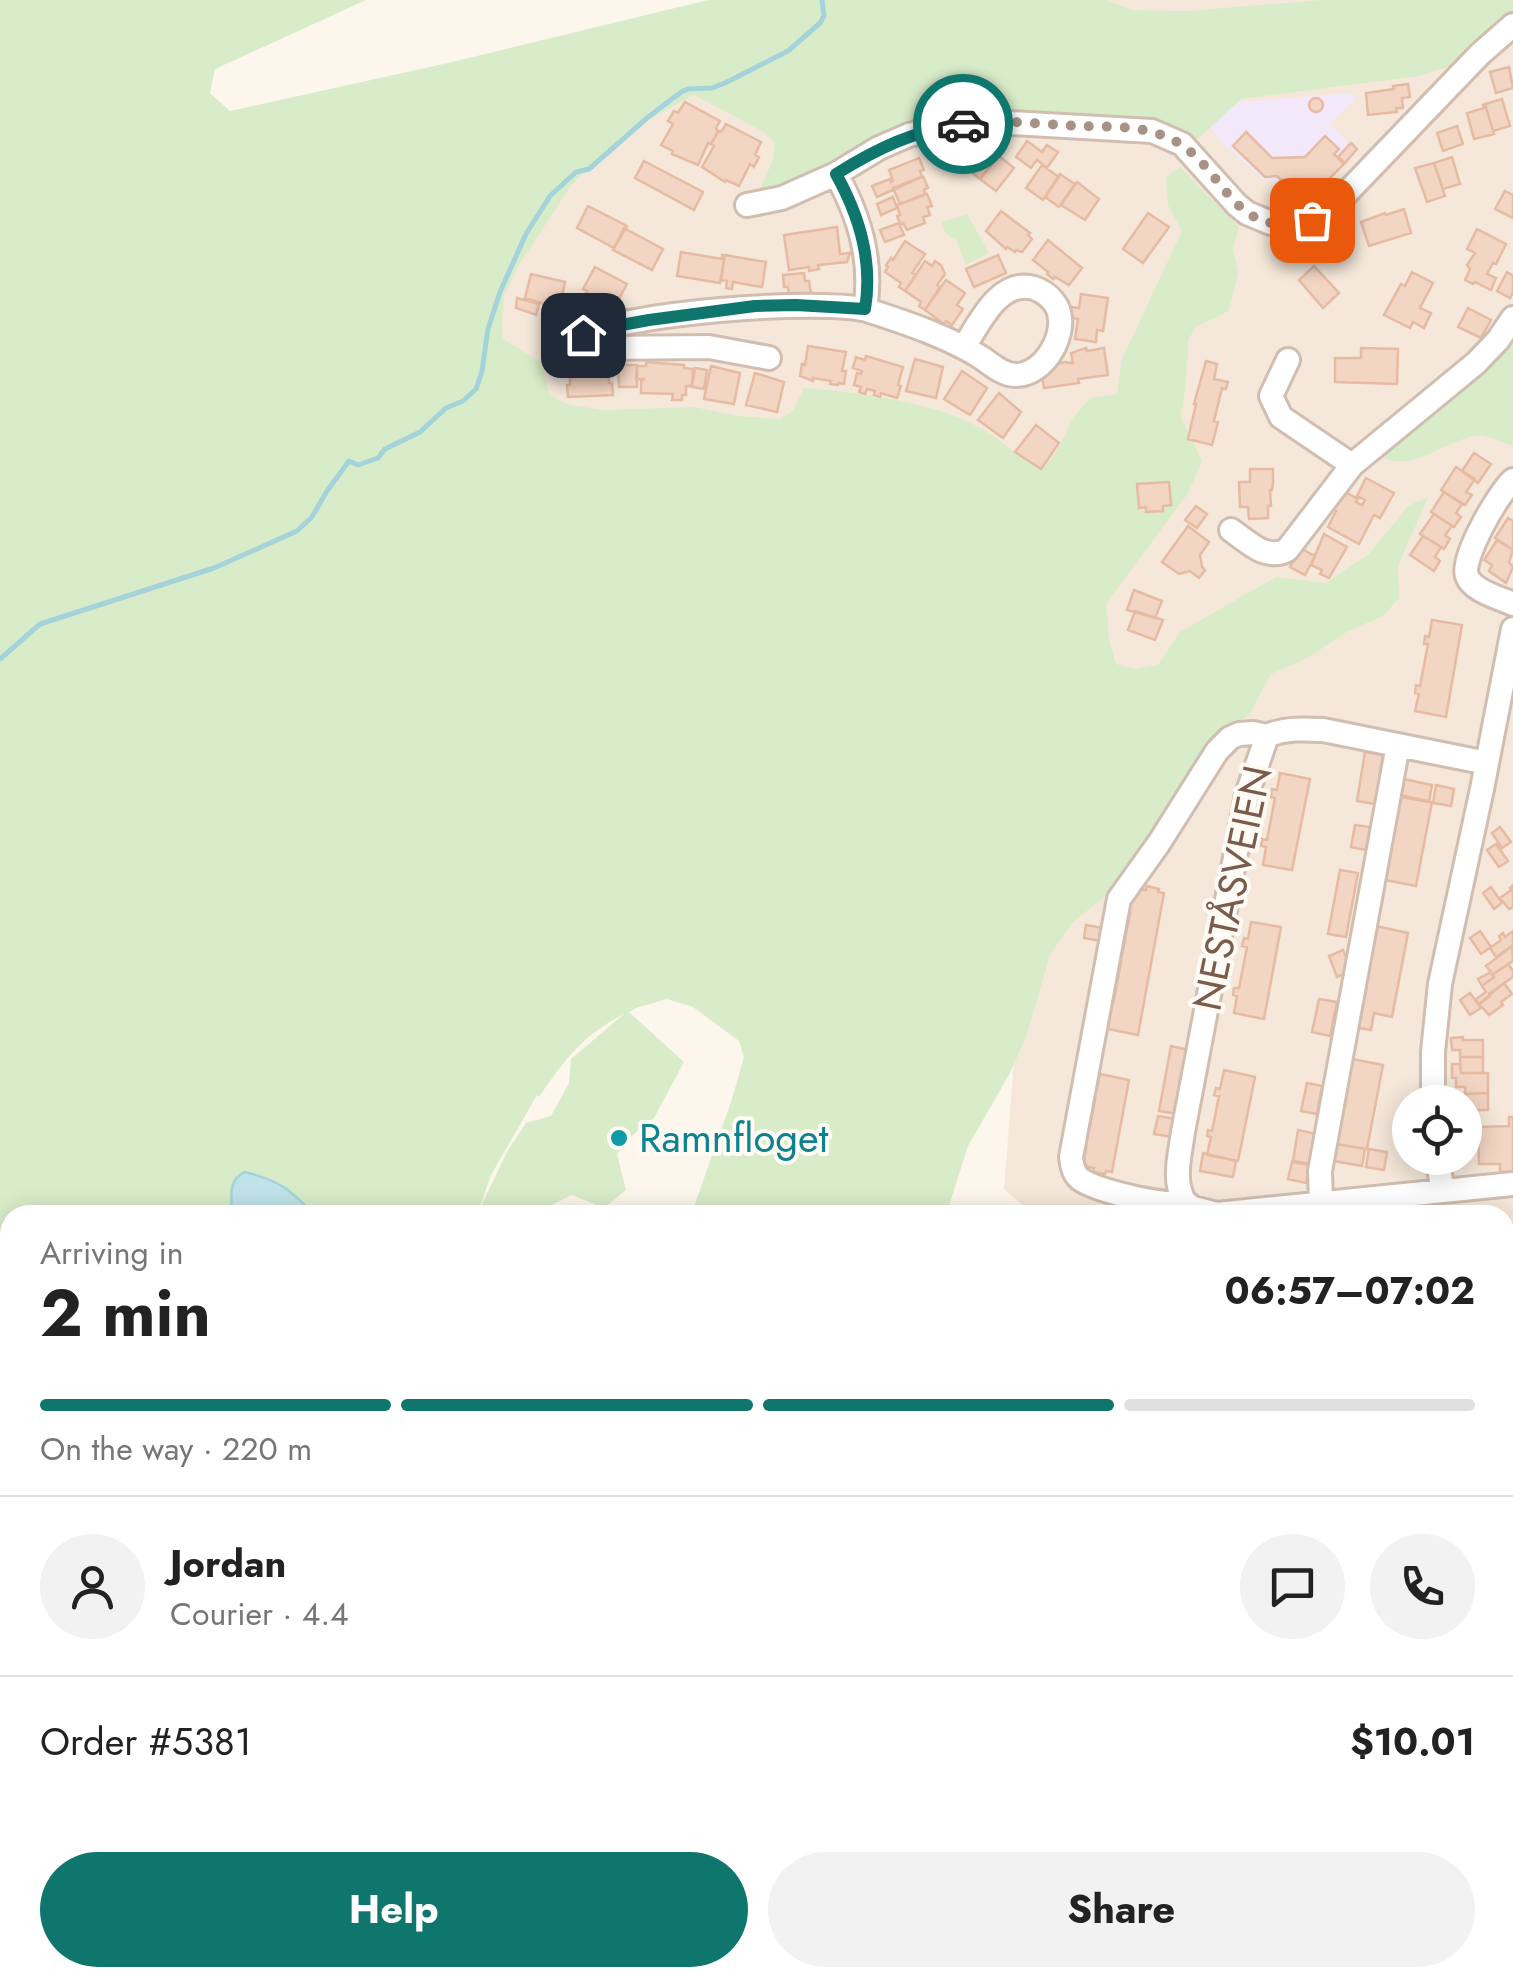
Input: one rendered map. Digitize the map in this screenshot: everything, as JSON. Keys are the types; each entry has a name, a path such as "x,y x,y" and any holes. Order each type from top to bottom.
{"street":[{"path":"747,205 782,198 908,136 941,127 992,122 1152,131 1182,144 1247,213 1271,223 1299,224 1336,204 1480,54 1513,25"},
{"path":"836,174 862,237 867,275 865,309"},
{"path":"768,358 710,348 602,348 578,339 594,330 649,320 755,306 796,305 865,309 964,347"},
{"path":"1231,530 1270,554 1288,550 1352,465 1476,364 1513,318"},
{"path":"1288,360 1272,396 1280,416 1352,465"},
{"path":"1513,480 1497,498 1465,572 1476,587 1513,604"},
{"path":"1433,1085 1440,984 1513,629"},
{"name":"NESTÅSVEIEN","path":"1185,1202 1178,1186 1183,1132 1247,794 1267,736 1278,731 1310,729 1487,763"},
{"path":"1190,1205 1159,1203 1082,1180 1073,1169 1071,1157 1119,898 1217,751 1239,734 1267,736"},
{"path":"1398,745 1320,1171 1320,1205 1513,1184"},
{"path":"1440,1175 1443,1191"}],"shaded area":[{"path":"882,0 1513,0 1513,1205 1022,1205 1004,1189 1031,843 526,407 416,288 649,34"},
{"path":"1353,93 1354,100 1330,124 1357,151 1324,187 1302,188 1263,179 1223,144 1194,107 1236,105"}],"green space":[{"path":"0,0 366,0 215,69 210,93 230,111 708,0 1107,0 1132,10 1188,11 1321,0 1513,0 1513,16 1460,63 1419,76 1241,99 1199,138 1187,140 968,114 818,168 802,179 760,189 773,160 775,143 764,132 694,95 626,132 572,184 519,265 504,296 503,339 542,363 549,395 570,405 605,410 694,407 737,416 781,419 794,409 804,388 867,395 953,415 998,440 1041,471 1090,398 1117,394 1122,359 1182,231 1168,205 1166,177 1180,167 1239,227 1233,248 1238,273 1229,311 1196,327 1188,340 1181,417 1202,461 1188,493 1106,604 1116,664 1134,669 1158,665 1180,632 1276,577 1326,583 1369,554 1408,506 1428,497 1398,566 1399,598 1383,616 1271,674 1250,713 1222,736 1120,884 1072,923 1050,955 1027,1034 1010,1073 968,1146 949,1205 695,1205 744,1057 739,1041 693,1007 667,999 629,1012 684,1062 654,1118 617,1154 626,1190 608,1205 572,1195 551,1205 482,1204 526,1123 551,1116 569,1083 571,1059 624,1014 586,1040 537,1095 491,1175 480,1205 305,1205 299,1199 232,1183 232,1205 0,1205"},
{"path":"967,214 989,253 966,265 957,241 946,234 941,222"},
{"path":"1513,329 1513,446 1479,435 1417,459 1393,461 1380,457 1380,453"}],"water":[{"path":"245,1172 267,1179 305,1205 231,1205 233,1185"}],"building":[{"path":"1509,67 1513,88 1496,93 1490,72"},
{"path":"1408,84 1410,97 1402,98 1403,108 1368,115 1366,93"},
{"path":"1316,98 1323,105 1316,112 1309,105"},
{"path":"1502,99 1510,126 1493,131 1485,104"},
{"path":"685,102 720,121 718,132 698,165 661,145 673,124 668,121"},
{"path":"1485,104 1494,134 1474,139 1467,113 1484,108"},
{"path":"726,124 761,142 754,167 750,164 739,186 702,167 714,146 711,144"},
{"path":"1457,126 1463,144 1443,151 1437,133"},
{"path":"1246,132 1272,158 1305,157 1325,136 1339,149 1334,154 1344,164 1323,185 1304,186 1283,182 1277,176 1265,177 1233,146"},
{"path":"1027,141 1042,152 1047,145 1058,152 1047,168 1037,160 1031,168 1016,157"},
{"path":"1351,143 1357,149 1345,163 1338,157"},
{"path":"984,144 999,156 980,179 965,167"},
{"path":"999,156 1014,168 996,191 980,179"},
{"path":"1452,157 1460,184 1443,189 1434,163"},
{"path":"919,158 924,170 920,171 922,177 877,197 872,186 893,181 889,170"},
{"path":"644,161 703,192 694,210 635,178"},
{"path":"1434,163 1445,196 1427,202 1415,168"},
{"path":"1042,165 1059,177 1043,200 1026,188"},
{"path":"1060,174 1075,184 1059,207 1045,197"},
{"path":"923,176 928,188 925,194 900,204 893,188"},
{"path":"1077,182 1099,199 1085,220 1061,205"},
{"path":"1505,191 1513,195 1513,218 1495,209"},
{"path":"927,194 932,206 927,207 930,215 923,217 925,223 907,230 900,224 897,205"},
{"path":"893,197 897,208 881,215 877,204"},
{"path":"588,206 627,226 614,248 577,228"},
{"path":"1404,209 1411,233 1369,246 1361,222"},
{"path":"1001,211 1030,233 1032,239 1022,252 1006,249 986,231"},
{"path":"1148,213 1169,227 1143,263 1123,249"},
{"path":"899,223 904,235 885,242 880,230"},
{"path":"837,227 840,254 850,253 847,262 818,265 819,269 809,271 809,267 789,270 784,235"},
{"path":"624,228 663,249 652,270 613,250"},
{"path":"1477,229 1506,244 1487,274 1496,278 1491,290 1465,280 1470,269 1467,265 1475,253 1467,249"},
{"path":"1048,240 1082,268 1069,285 1053,279 1033,260"},
{"path":"905,241 925,254 905,291 899,287 901,283 885,272"},
{"path":"681,252 722,259 725,255 720,283 677,276"},
{"path":"725,255 766,262 762,287 733,282 732,289 726,288 727,281 721,280"},
{"path":"998,255 1006,273 974,287 966,269"},
{"path":"925,261 932,266 935,261 945,274 925,310 919,306 921,302 905,291"},
{"path":"1314,266 1339,293 1323,308 1299,280"},
{"path":"595,267 627,284 615,306 604,300 602,305 584,296 587,291 583,289"},
{"path":"1412,272 1433,283 1420,308 1431,313 1424,328 1413,322 1410,328 1384,315"},
{"path":"1507,272 1513,276 1510,298 1497,291"},
{"path":"804,273 811,293 789,296 783,275"},
{"path":"531,274 565,282 560,306 525,298"},
{"path":"946,280 965,293 957,305 963,309 952,325 946,321 944,324 925,310"},
{"path":"1081,294 1108,298 1103,331 1097,330 1096,342 1075,339 1078,319 1069,317 1071,307 1079,308"},
{"path":"517,298 539,304 536,315 516,308"},
{"path":"578,300 594,308 587,320 571,312"},
{"path":"1468,308 1491,320 1481,338 1458,327"},
{"path":"808,346 846,352 844,384 800,376"},
{"path":"1104,348 1108,375 1044,388 1041,368 1073,363 1071,353"},
{"path":"1361,348 1398,349 1397,384 1335,382 1335,358 1361,358"},
{"path":"866,356 903,367 897,398 881,393 880,397 867,389 865,394 859,392 861,387 854,385 857,373 862,371 853,368 856,357 865,360"},
{"path":"915,359 943,367 936,398 906,391"},
{"path":"1206,361 1217,364 1214,379 1228,382 1226,389 1222,388 1212,445 1188,439"},
{"path":"646,362 693,369 692,386 686,386 682,400 672,400 673,394 641,393 641,381 645,379 636,379 637,366 646,366"},
{"path":"608,365 613,395 568,397 570,366"},
{"path":"618,365 637,365 637,387 619,387"},
{"path":"711,366 740,373 734,404 704,399"},
{"path":"695,368 707,370 704,389 692,387"},
{"path":"962,371 987,388 970,415 944,399"},
{"path":"755,373 784,382 777,412 746,405"},
{"path":"999,393 1021,412 1003,438 978,420"},
{"path":"1036,425 1059,443 1041,469 1015,452"},
{"path":"1474,453 1491,464 1478,483 1462,471"},
{"path":"1456,467 1475,479 1466,492 1472,495 1465,505 1441,490"},
{"path":"1250,469 1273,469 1268,518 1249,519 1248,507 1240,507 1239,482 1250,482"},
{"path":"1366,478 1394,493 1380,518 1374,515 1359,544 1328,527 1336,511 1331,509 1341,490 1362,505 1365,500 1357,496"},
{"path":"1169,482 1171,505 1163,506 1163,511 1146,512 1146,507 1139,508 1137,484"},
{"path":"1444,492 1462,504 1456,513 1461,517 1454,527 1431,512"},
{"path":"1196,506 1207,514 1197,528 1185,520"},
{"path":"1434,514 1452,526 1445,535 1450,539 1444,549 1420,534"},
{"path":"1508,518 1513,521 1513,550 1495,538"},
{"path":"1188,526 1209,542 1200,555 1205,570 1199,578 1190,571 1179,574 1162,562"},
{"path":"1324,534 1347,547 1329,578 1311,565"},
{"path":"1423,536 1441,547 1434,571 1410,555"},
{"path":"1497,540 1513,550 1509,562 1513,567 1506,583 1489,571 1492,565 1484,560"},
{"path":"1300,548 1315,556 1305,575 1290,567"},
{"path":"1134,590 1162,601 1155,618 1127,610"},
{"path":"1135,611 1163,620 1155,640 1128,630"},
{"path":"1432,620 1462,625 1446,717 1415,711 1419,694 1415,693 1416,685 1420,686 1428,644 1424,644 1425,636 1429,637"},
{"path":"1365,752 1383,755 1375,804 1357,801"},
{"path":"1280,773 1310,779 1292,870 1263,865 1266,847 1261,846 1262,839 1267,840 1275,798 1271,797 1272,789 1277,790"},
{"path":"1399,778 1432,785 1429,802 1396,796"},
{"path":"1436,785 1454,789 1451,806 1433,803"},
{"path":"1400,795 1432,802 1416,886 1385,880 1388,862 1384,861 1389,855 1396,820 1391,820 1392,813 1397,814"},
{"path":"1355,825 1370,827 1366,850 1351,847"},
{"path":"1500,827 1511,842 1502,848 1492,833"},
{"path":"1496,844 1508,861 1499,867 1487,850"},
{"path":"1340,870 1358,873 1346,937 1328,934"},
{"path":"1513,885 1513,907 1509,909 1500,898"},
{"path":"1147,886 1164,893 1138,1035 1108,1029 1111,1011 1107,1010 1108,1003 1113,1004 1121,962 1116,961 1117,954 1122,955 1130,913 1125,912 1127,904 1131,905 1134,888 1146,890"},
{"path":"1491,887 1502,903 1494,909 1483,893"},
{"path":"1251,922 1281,927 1264,1019 1234,1013 1234,988 1239,988 1247,947 1242,946 1244,938 1248,939"},
{"path":"1086,925 1103,928 1101,941 1084,938"},
{"path":"1376,926 1408,933 1392,1017 1374,1013 1371,1030 1353,1027"},
{"path":"1480,931 1491,947 1481,954 1470,938"},
{"path":"1513,931 1513,945 1496,957 1490,948 1501,940 1499,936 1503,933 1505,937"},
{"path":"1512,946 1513,961 1482,986 1478,979 1491,972 1486,966"},
{"path":"1343,950 1352,971 1337,977 1329,956"},
{"path":"1508,964 1513,977 1479,1004 1476,999 1486,992 1482,986"},
{"path":"1504,983 1512,994 1489,1015 1479,1004"},
{"path":"1470,993 1481,1008 1470,1015 1460,1000"},
{"path":"1319,999 1337,1002 1330,1036 1312,1032"},
{"path":"1451,1038 1483,1040 1483,1057 1460,1057 1460,1050 1452,1050"},
{"path":"1171,1046 1189,1050 1177,1114 1159,1111"},
{"path":"1460,1057 1483,1057 1483,1073 1461,1073"},
{"path":"1352,1059 1383,1065 1367,1149 1336,1144"},
{"path":"1452,1064 1460,1064 1461,1073 1488,1073 1488,1093 1482,1093 1482,1085 1456,1085 1456,1078 1452,1078"},
{"path":"1224,1070 1255,1077 1238,1161 1207,1155 1211,1137 1207,1136 1208,1130 1212,1131 1219,1096 1214,1095 1216,1088 1220,1089"},
{"path":"1100,1074 1129,1080 1112,1172 1105,1174 1083,1166 1086,1148 1081,1148 1082,1140 1087,1141 1095,1099 1090,1098 1091,1091 1096,1092"},
{"path":"1307,1083 1322,1086 1317,1114 1301,1111"},
{"path":"1482,1093 1488,1093 1488,1110 1482,1110"},
{"path":"1158,1116 1176,1119 1172,1137 1154,1134"},
{"path":"1509,1117 1513,1117 1513,1172 1500,1172 1500,1164 1482,1164 1482,1127 1509,1126"},
{"path":"1298,1130 1316,1134 1311,1164 1293,1161"},
{"path":"1336,1144 1365,1149 1362,1166 1328,1160"},
{"path":"1369,1149 1387,1152 1384,1170 1366,1167"},
{"path":"1203,1153 1236,1161 1233,1177 1200,1171"},
{"path":"1292,1162 1310,1165 1306,1183 1288,1179"}],"waterway":[{"path":"0,659 40,624 214,568 297,531 312,517 349,461 358,465 378,458 385,449 420,432 446,408 463,401 476,389 500,292 526,234 550,196 576,172 589,169 681,92 712,88 788,51 820,23 824,16 822,0"}],"way so far":[{"path":"963,124 1020,122 1152,131 1182,144 1247,213 1284,225 1312,220"}],"place":[{"name":"Ramnfloget","path":"619,1138"}],"route":[{"path":"583,335 649,320 755,306 865,309 868,293 862,237 836,174 908,136 963,124"}]}
